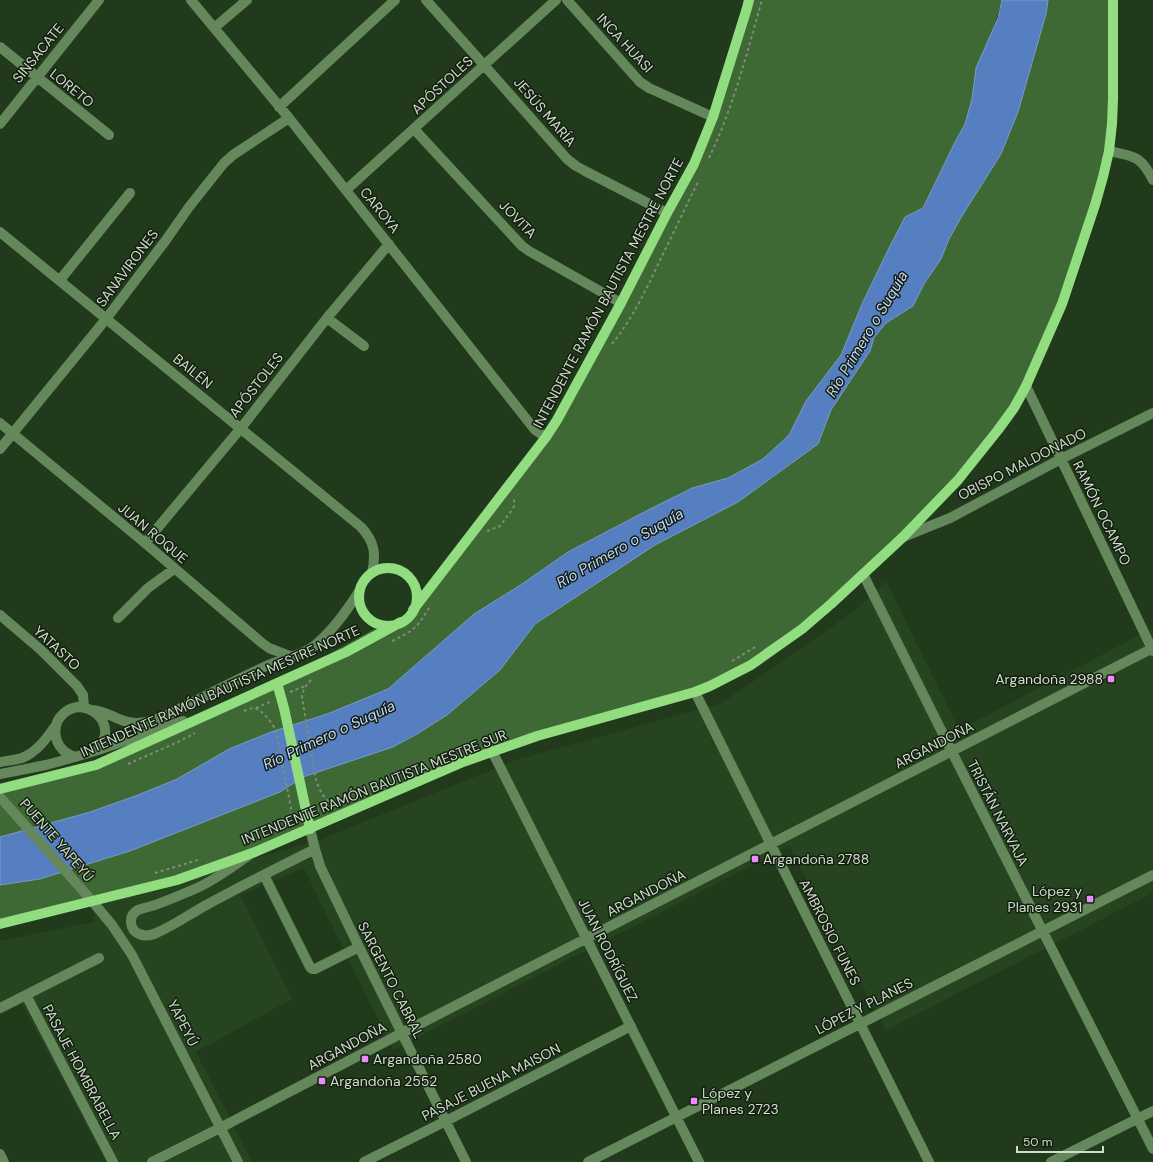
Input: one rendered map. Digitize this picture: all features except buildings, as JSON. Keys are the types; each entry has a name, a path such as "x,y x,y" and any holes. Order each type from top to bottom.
{"main road":[{"name":"INTENDENTE RAMÓN BAUTISTA MESTRE NORTE","path":"413,610 546,437 557,420 621,303 694,164 713,117 749,0"},
{"name":"INTENDENTE RAMÓN BAUTISTA MESTRE SUR","path":"0,924 177,880 255,852 463,762 492,751 538,736 695,692 727,678 751,665 802,629 903,537 958,480 976,459 1014,408 1026,386 1062,304 1095,205 1109,151 1113,99 1113,0"},
{"path":"390,568 399,570 413,583 416,592 416,601 413,610 408,617 393,625 384,625 374,622 367,617 361,608 359,599 362,583 372,573 380,569 390,568"},
{"name":"INTENDENTE RAMÓN BAUTISTA MESTRE NORTE","path":"0,789 96,765 346,652 401,622"},
{"path":"277,683 284,708 310,828"}],"street":[{"name":"SINSACATE","path":"0,124 99,0"},
{"name":"CAROYA","path":"191,0 289,118 535,430 546,437"},
{"path":"214,28 247,0"},
{"path":"279,107 395,0"},
{"name":"JESÚS MARÍA","path":"426,0 567,159 576,166 667,213"},
{"name":"APÓSTOLES","path":"346,190 556,0"},
{"name":"INCA HUASI","path":"567,0 640,82 649,88 713,117"},
{"name":"LORETO","path":"0,47 109,135"},
{"name":"SANAVIRONES","path":"0,450 106,319 189,207 224,163 233,155 289,118"},
{"name":"JOVITA","path":"414,129 522,246 621,303"},
{"path":"1109,151 1131,156 1139,160 1144,164 1153,180"},
{"path":"60,280 130,193"},
{"name":"BAILÉN","path":"0,232 356,522 368,534 371,540 374,554 372,573"},
{"name":"APÓSTOLES","path":"145,544 241,428 326,318 389,244"},
{"path":"326,318 364,346"},
{"name":"RAMÓN OCAMPO","path":"1026,386 1153,649"},
{"name":"OBISPO MALDONADO","path":"903,537 950,518 1153,413"},
{"name":"JUAN ROQUE","path":"0,423 262,643 292,657"},
{"path":"118,618 144,592 174,569"},
{"name":"TRISTÁN NARVAJA","path":"863,574 1153,1149"},
{"path":"0,762 22,758 29,754 42,743 56,725 59,718 70,709 77,707 102,711 124,722 131,723 155,721 263,667 292,657 314,646 321,640 345,613 360,590"},
{"name":"YATASTO","path":"0,615 41,650 77,686 88,708"},
{"name":"ARGANDOÑA","path":"152,1162 1153,649"},
{"name":"AMBROSIO FUNES","path":"695,692 929,1162"},
{"path":"88,708 98,714 105,728 105,735 98,750"},
{"path":"0,774 46,765 75,757 218,710"},
{"path":"56,725 55,733 61,748 75,757"},
{"name":"JUAN RODRÍGUEZ","path":"492,751 699,1162"},
{"name":"PUENTE YAPEYÚ","path":"0,797 93,902"},
{"name":"SARGENTO CABRAL","path":"310,828 320,866 466,1162"},
{"path":"255,852 211,881 171,899 138,910 131,916 130,921 132,926 137,933 142,935 148,936 154,934 180,921 209,903 315,849"},
{"path":"264,875 312,969 315,969 359,947"},
{"name":"LÓPEZ Y PLANES","path":"588,1162 1153,875"},
{"name":"YAPEYÚ","path":"93,902 112,925 132,955 238,1162"},
{"path":"0,1008 99,958"},
{"name":"PASAJE HOMBRABELLA","path":"26,995 113,1162"},
{"name":"PASAJE BUENA MAISON","path":"364,1162 446,1122 631,1026"},
{"path":"1051,1162 1153,1111"},
{"path":"0,1154 4,1162"}],"path":[{"path":"728,664 760,644"},
{"path":"303,704 318,787 331,804 340,804"},
{"path":"278,736 291,808 291,820 286,827 281,830"},
{"path":"155,873 199,859"}],"shaded area":[{"path":"749,0 1002,0 965,124 923,208 905,217 862,304 841,355 806,401 789,435 763,459 728,478 691,488 568,552 522,584 474,614 388,689 327,714 271,732 229,749 177,779 138,795 90,812 0,837 0,789 96,765 277,683 387,622 393,625 413,610 546,437 694,164"},
{"path":"1048,0 1113,0 1113,99 1095,205 1026,386 976,459 831,604 727,678 537,736 177,880 0,924 0,885 40,879 130,851 280,792 303,777 393,747 417,734 447,715 500,670 535,624 655,545 738,502 818,444 831,410 870,351 874,339 886,323 913,306 924,284 941,259 949,239 962,216 1001,154 1018,112 1046,14"},
{"path":"886,581 959,730 1153,628 1153,893 886,1030 789,846 393,1050 304,868 240,895 292,999 196,1052 252,1162 106,1162 22,1004 0,1015 0,941 94,922 93,902 317,841 516,760 722,703 856,610"}],"water":[{"name":"Río Primero o Suquía","path":"1002,0 1048,0 1046,14 1018,112 1001,154 962,216 949,239 941,259 924,284 913,306 886,323 874,338 870,351 831,410 818,444 738,502 655,545 535,624 500,670 447,715 393,747 303,777 280,792 130,851 40,879 0,885 0,837 90,812 138,795 177,779 229,749 271,732 327,714 388,689 474,614 522,584 568,552 692,488 728,478 763,459 789,435 806,401 841,355 862,304 905,217 923,208 965,124 972,99 976,68 998,18"}],"place":[{"name":"Argandoña 2988","path":"1111,679"},
{"name":"Argandoña 2788","path":"755,859"},
{"name":"López y Planes 2931","path":"1090,899"},
{"name":"Argandoña 2580","path":"365,1059"},
{"name":"Argandoña 2552","path":"322,1081"},
{"name":"López y Planes 2723","path":"694,1101"}]}
